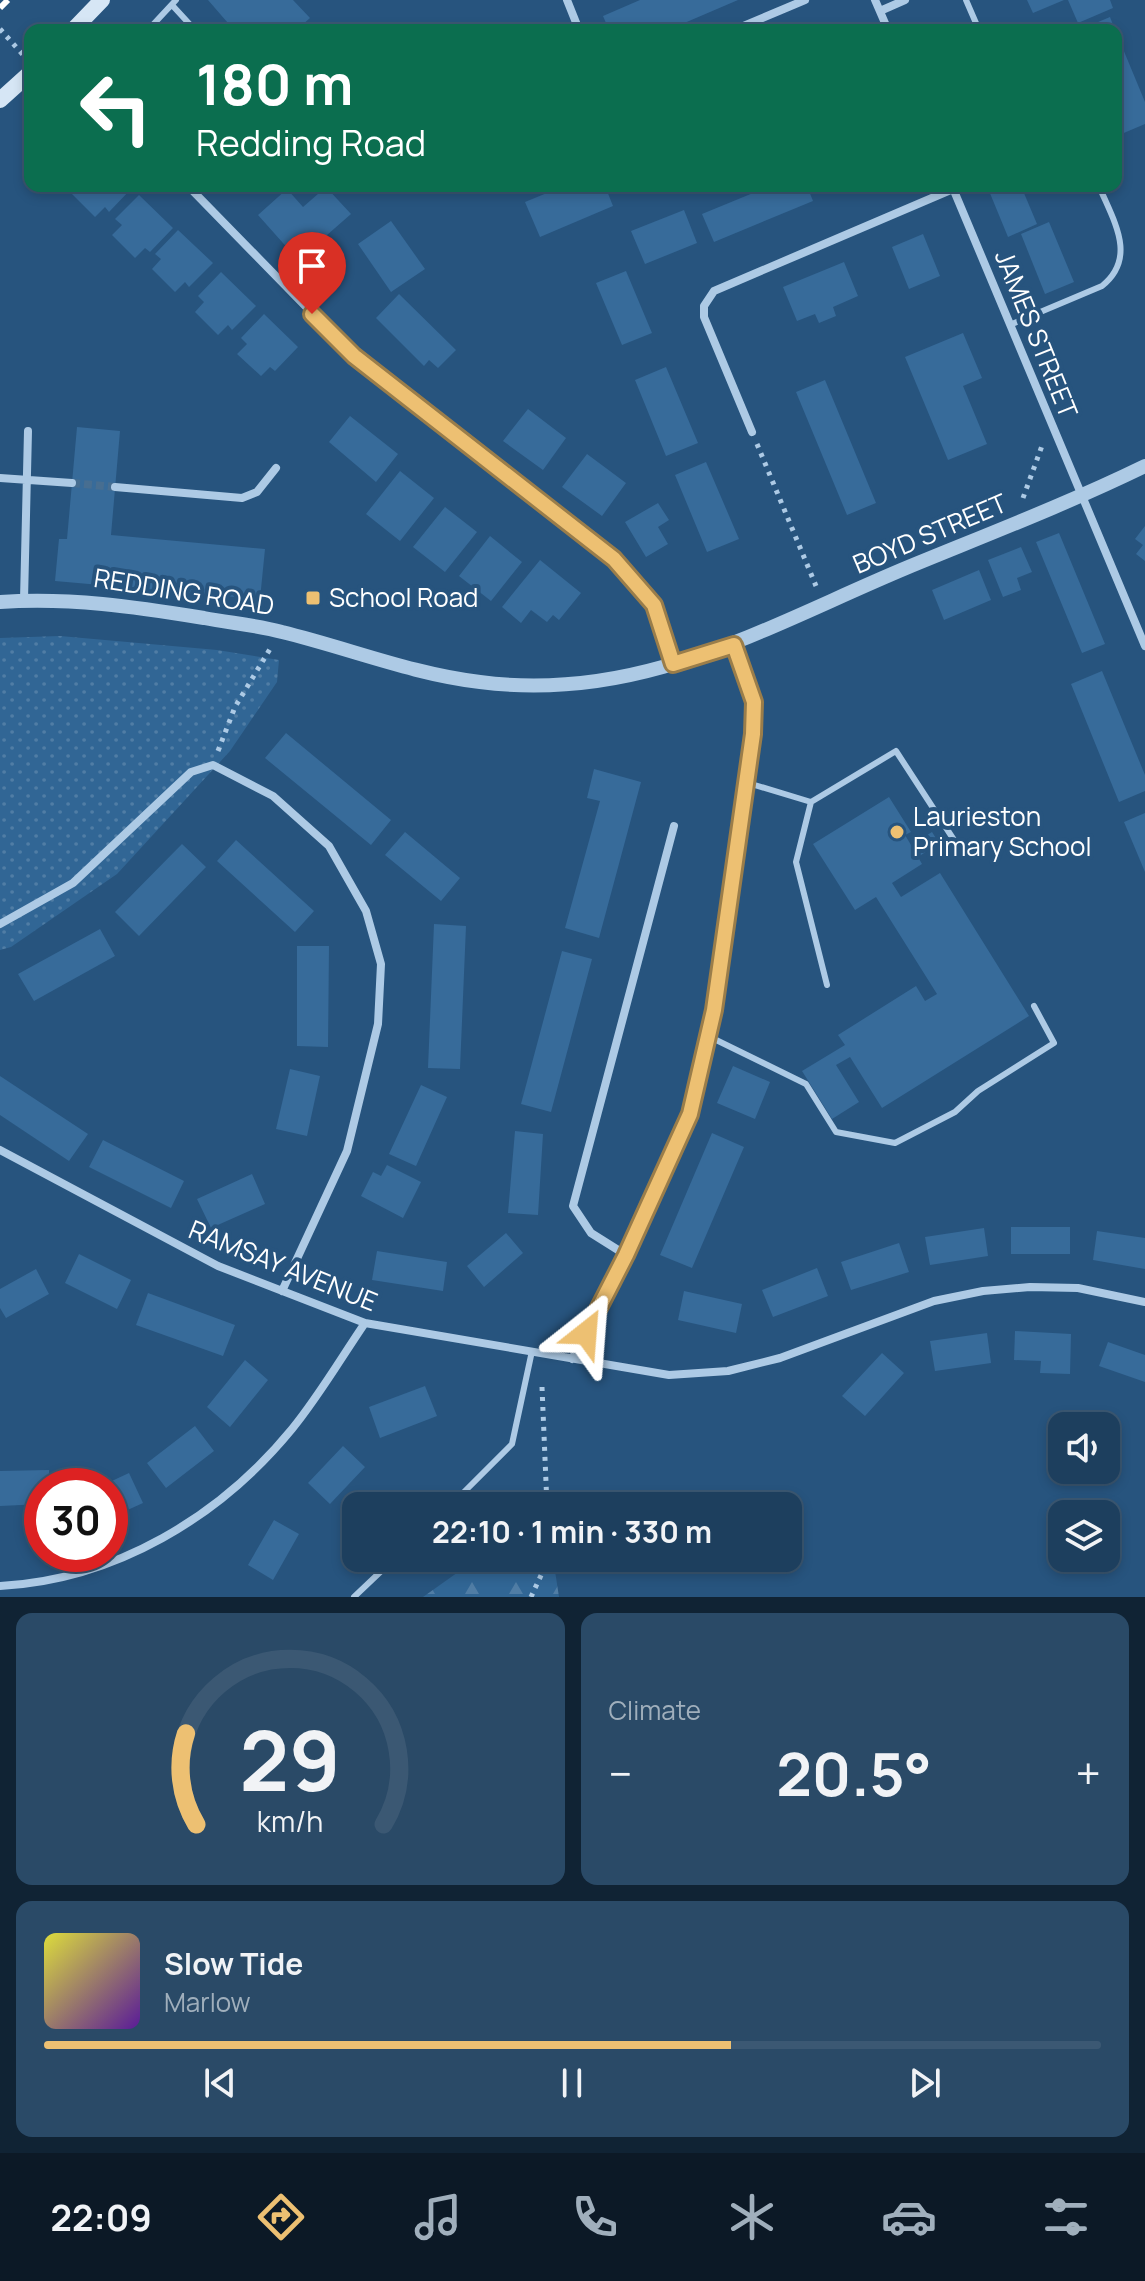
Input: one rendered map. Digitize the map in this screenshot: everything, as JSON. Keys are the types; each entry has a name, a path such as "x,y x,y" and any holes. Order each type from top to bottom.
{"main road":[{"path":"79,24 102,0"},
{"path":"0,100 24,78"}],"street":[{"path":"567,0 577,24"},
{"path":"748,24 805,0"},
{"path":"875,0 885,24"},
{"path":"880,11 905,0"},
{"path":"194,192 354,356 614,559 654,605 673,664"},
{"path":"752,432 704,317 704,306 714,291 943,192"},
{"name":"JAMES STREET","path":"955,192 1145,646"},
{"path":"24,600 28,431"},
{"name":"BOYD STREET","path":"734,645 1084,496 1145,466"},
{"path":"115,487 242,498 257,492 276,468"},
{"path":"0,478 72,483"},
{"name":"REDDING ROAD","path":"0,602 79,600 280,631 398,667 482,683 634,676 734,645"},
{"path":"572,1359 626,1255 690,1114 708,1036 748,783 754,702 734,645"},
{"path":"0,924 73,883 191,772 213,765 273,796 329,846 366,911 381,964 378,1024 347,1151 282,1291"},
{"path":"626,1255 591,1233 573,1206 674,826"},
{"name":"RAMSAY AVENUE","path":"0,1150 193,1254 365,1323 669,1375 728,1371 780,1358 934,1301 983,1291 1030,1287 1078,1288 1145,1302"},
{"path":"0,1586 36,1584 101,1568 175,1533 244,1481 293,1429 365,1323"}],"lane":[{"path":"966,0 976,24"},
{"path":"154,24 174,2 190,24"},
{"path":"1012,324 1102,286 1112,277 1118,268 1122,244 1101,192"},
{"path":"827,985 796,862 811,802 896,751 954,840"},
{"path":"748,783 811,802"},
{"path":"708,1036 806,1084 836,1132 895,1143 955,1112 978,1091 1054,1043 1034,1006"},
{"path":"464,1492 512,1444 532,1351"},
{"path":"354,1597 380,1572"}],"path":[{"path":"0,29 24,56"},
{"path":"1013,525 1050,423"},
{"path":"752,432 824,606"},
{"path":"213,765 235,707 280,631"},
{"path":"543,1393 547,1492"},
{"path":"531,1597 543,1572"}],"green space":[{"path":"60,636 217,650 279,660 277,682 230,751 117,874 11,947 0,950 0,638"},
{"path":"458,1572 555,1572 559,1597 423,1597"}],"building":[{"path":"208,0 293,0 310,18 303,24 229,24"},
{"path":"640,0 738,0 682,24 606,24 603,16"},
{"path":"1027,0 1064,0 1033,13"},
{"path":"1068,0 1110,0 1113,8 1078,23"},
{"path":"1110,17 1113,24 1093,24"},
{"path":"1122,46 1145,102 1145,124 1122,134"},
{"path":"128,192 109,212 105,207 95,217 72,194"},
{"path":"284,192 290,192 303,207 320,192 331,192 351,214 327,235 338,248 315,268 305,255 299,261 258,215"},
{"path":"549,192 607,192 613,206 540,237 525,202"},
{"path":"755,192 809,192 813,201 714,242 702,214"},
{"path":"989,192 1024,192 1037,224 1008,237"},
{"path":"139,195 173,228 150,252 145,248 135,258 112,235 122,225 115,219"},
{"path":"684,210 697,243 645,264 631,231"},
{"path":"391,221 425,269 391,292 358,244"},
{"path":"1049,222 1074,282 1045,294 1021,234"},
{"path":"178,230 213,263 189,287 185,282 175,292 152,269 161,259 155,254"},
{"path":"923,234 940,276 909,289 892,247"},
{"path":"844,262 858,296 833,307 836,316 819,323 815,314 797,321 783,287"},
{"path":"626,271 652,333 622,345 596,283"},
{"path":"221,272 256,306 232,330 228,325 218,335 195,312 204,302 198,296"},
{"path":"399,294 456,350 438,368 429,360 424,366 376,318"},
{"path":"264,314 298,347 275,371 270,367 261,376 237,354 247,344 241,338"},
{"path":"963,333 982,378 963,386 987,444 948,460 905,357"},
{"path":"666,367 698,443 666,456 635,380"},
{"path":"825,380 876,503 847,515 796,392"},
{"path":"528,409 566,438 543,470 503,441"},
{"path":"350,416 398,454 376,482 329,442"},
{"path":"77,427 120,431 111,535 265,549 260,599 55,581 59,539 67,539"},
{"path":"587,454 626,483 602,516 562,487"},
{"path":"706,462 739,539 707,552 675,475"},
{"path":"400,471 434,498 400,541 366,514"},
{"path":"658,503 669,520 658,527 668,544 646,557 625,522"},
{"path":"445,507 477,532 445,572 413,547"},
{"path":"1145,526 1145,561 1136,554 1143,545 1135,539"},
{"path":"1059,533 1105,644 1082,653 1036,542"},
{"path":"490,536 522,562 491,601 459,576"},
{"path":"1021,547 1032,572 1017,578 1021,590 1003,597 988,560"},
{"path":"540,560 581,593 559,620 553,615 547,622 531,610 521,623 502,607"},
{"path":"979,570 991,600 944,620 932,590"},
{"path":"1102,671 1145,775 1145,791 1119,802 1071,684"},
{"path":"286,733 391,820 371,845 265,758"},
{"path":"594,769 641,782 599,938 565,928 600,801 587,798"},
{"path":"889,797 911,832 905,835 911,845 932,832 939,843 918,857 922,864 892,883 901,897 940,873 1029,1016 882,1108 850,1057 836,1065 859,1102 832,1119 802,1071 845,1045 838,1035 916,986 925,1001 937,994 876,897 855,910 813,844"},
{"path":"1145,813 1145,872 1124,822"},
{"path":"405,832 460,878 441,901 385,855"},
{"path":"236,840 314,911 295,932 217,861"},
{"path":"182,844 206,867 139,936 115,912"},
{"path":"434,924 466,926 460,1069 428,1068"},
{"path":"100,929 115,956 34,1001 18,974"},
{"path":"297,946 329,946 328,1047 297,1046"},
{"path":"562,951 592,959 551,1112 521,1104"},
{"path":"733,1066 770,1082 755,1119 717,1103"},
{"path":"290,1069 320,1076 307,1136 276,1129"},
{"path":"0,1076 88,1134 69,1161 0,1115"},
{"path":"421,1085 447,1097 416,1166 389,1154"},
{"path":"515,1131 543,1134 538,1215 508,1213"},
{"path":"712,1133 744,1147 692,1268 660,1255"},
{"path":"103,1140 184,1181 171,1208 89,1167"},
{"path":"387,1165 421,1182 403,1218 361,1196 373,1172 381,1176"},
{"path":"252,1174 265,1204 211,1228 197,1199"},
{"path":"1011,1227 1070,1227 1070,1254 1011,1254"},
{"path":"984,1228 988,1256 930,1265 925,1237"},
{"path":"1097,1231 1145,1238 1145,1269 1093,1260"},
{"path":"506,1233 523,1253 484,1287 467,1266"},
{"path":"899,1243 909,1272 851,1290 841,1262"},
{"path":"377,1251 447,1262 443,1291 372,1280"},
{"path":"79,1254 131,1280 117,1309 65,1283"},
{"path":"817,1268 828,1296 773,1317 762,1290"},
{"path":"36,1269 49,1294 6,1318 0,1308 0,1289"},
{"path":"684,1291 742,1304 736,1333 678,1320"},
{"path":"148,1293 235,1325 223,1356 136,1325"},
{"path":"1015,1331 1071,1334 1070,1374 1040,1373 1041,1361 1014,1360"},
{"path":"987,1333 991,1363 935,1371 930,1341"},
{"path":"1108,1342 1145,1355 1145,1382 1099,1366"},
{"path":"882,1353 904,1373 865,1416 842,1396"},
{"path":"245,1360 268,1380 230,1427 207,1407"},
{"path":"425,1386 437,1416 380,1438 369,1407"},
{"path":"195,1426 214,1451 166,1488 147,1463"},
{"path":"343,1446 365,1467 330,1504 308,1483"},
{"path":"0,1471 24,1471 24,1505 0,1506"},
{"path":"128,1473 143,1503 128,1510"},
{"path":"274,1520 299,1534 273,1580 248,1565"}],"tunnel":[{"path":"72,483 115,487"}],"railway":[{"path":"0,8 8,0"}],"place":[{"name":"School Road","path":"313,598"},
{"name":"Laurieston Primary School","path":"897,832"}],"route":[{"path":"312,314 354,356 614,559 646,592 654,605 673,664 734,645 754,702 748,783 714,1010 690,1114 626,1255 586,1333"}]}
